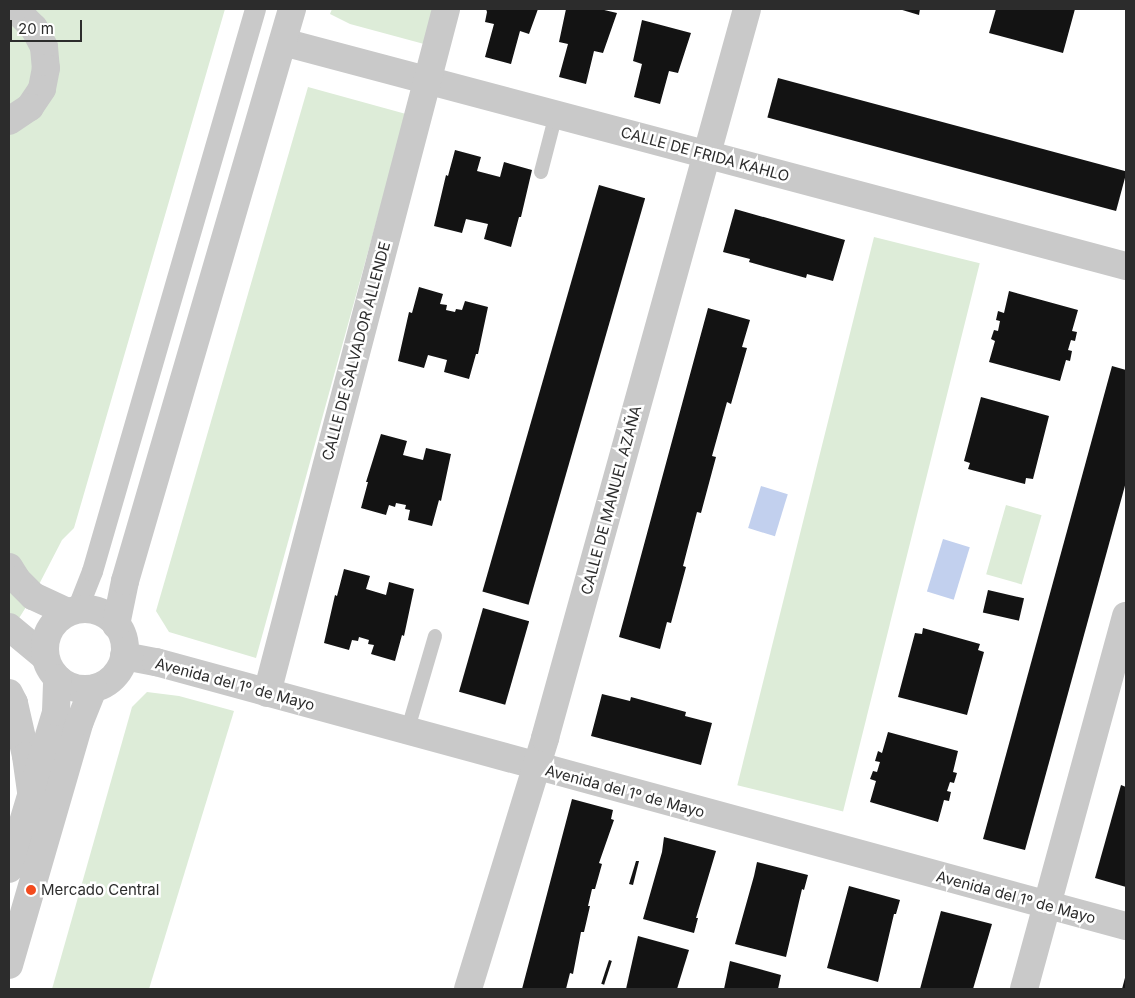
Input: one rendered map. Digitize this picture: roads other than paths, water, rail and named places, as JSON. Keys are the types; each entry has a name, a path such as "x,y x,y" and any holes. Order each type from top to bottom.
{"street":[{"path":"9,9 18,13 34,28 44,47 46,68 42,89 30,107 10,122"},
{"path":"9,869 56,712 51,668 45,644 49,631 57,620 73,611 92,572 255,9"},
{"path":"116,625 125,582 284,42 292,9"},
{"name":"CALLE DE SALVADOR ALLENDE","path":"267,693 446,9"},
{"name":"CALLE DE MANUEL AZAÑA","path":"468,989 536,767 747,9"},
{"name":"CALLE DE FRIDA KAHLO","path":"284,42 1126,266"},
{"path":"9,567 17,580 33,596 73,611 99,612 116,625 123,640 124,656 114,676 104,684 93,688 80,689 68,685 9,627"},
{"path":"1024,989 1126,616"},
{"name":"Avenida del 1º de Mayo","path":"124,656 156,662 1046,906 1126,926"},
{"path":"9,965 80,721 93,688"},
{"path":"9,693 14,703 32,792"}],"lane":[{"path":"541,172 556,114"},
{"path":"407,732 435,636"}],"water":[{"path":"761,486 788,494 775,536 748,528"},
{"path":"943,539 970,547 954,600 927,592"}],"place":[{"name":"Mercado Central","path":"31,890"}]}
